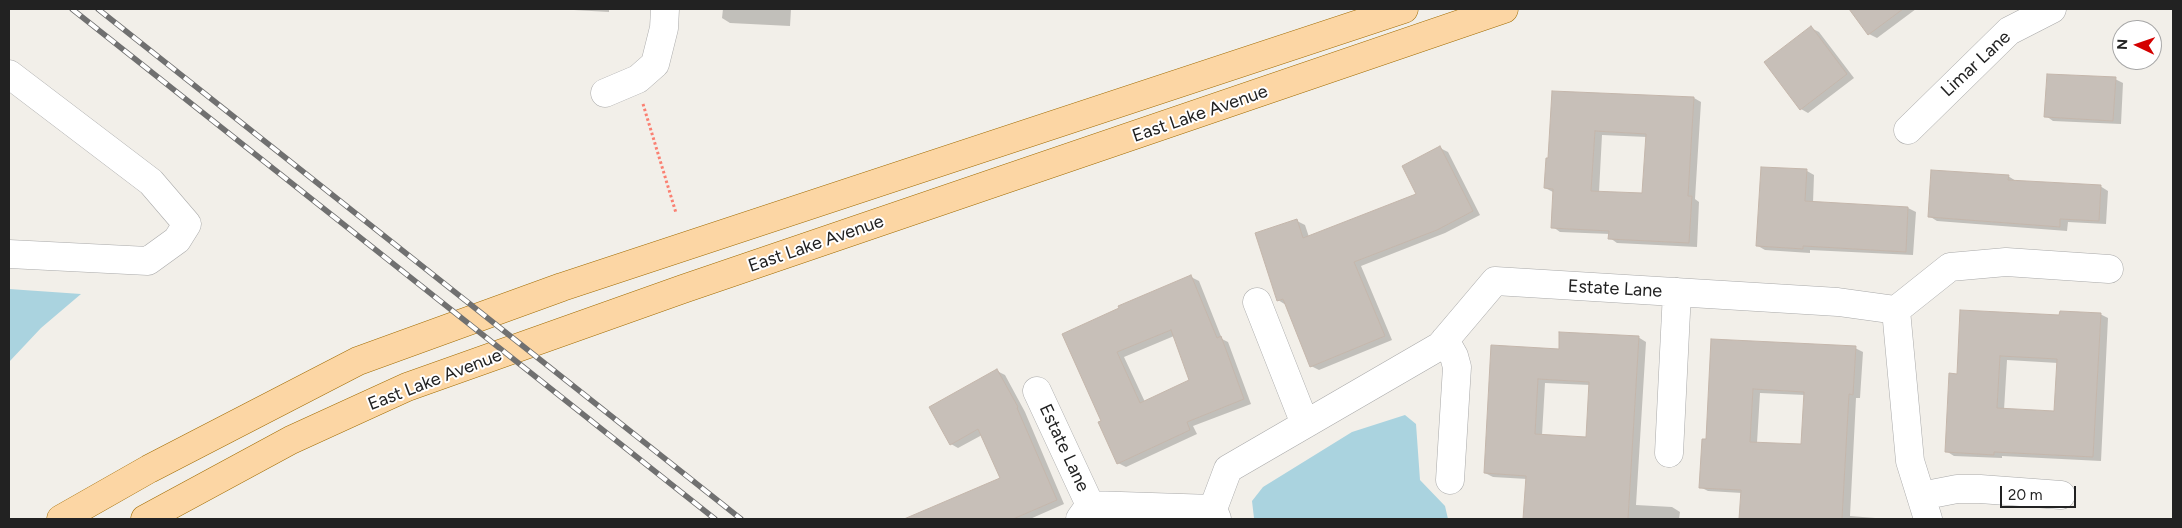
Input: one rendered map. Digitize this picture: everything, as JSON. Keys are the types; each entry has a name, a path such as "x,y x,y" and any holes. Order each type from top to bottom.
{"main road":[{"name":"East Lake Avenue","path":"61,519 150,469 358,361 562,287 1404,9"},
{"name":"East Lake Avenue","path":"145,519 291,440 407,387 674,292 1504,9"}],"street":[{"path":"605,93 636,80 655,64 664,28 665,9"},
{"name":"Limar Lane","path":"1908,130 2009,31 2052,9"},
{"path":"9,74 151,182 186,224 177,240 148,261 9,254"},
{"path":"2061,495 1957,489 1924,508 1910,461 1896,310 1950,267 2006,262 2109,269"},
{"name":"Estate Lane","path":"1037,391 1085,512 1215,514 1228,468 1440,346 1494,281 1838,302 1896,310"},
{"path":"1670,453 1678,292"},
{"path":"1257,302 1305,424"},
{"path":"1445,340 1454,356 1457,367 1450,480"}],"path":[{"path":"636,80 676,213"}],"water":[{"path":"9,289 81,294 41,328 9,362"},
{"path":"1405,415 1416,424 1420,480 1445,506 1448,519 1254,518 1252,501 1263,487 1352,432"}],"building":[{"path":"1849,9 1903,9 1868,35"},
{"path":"1811,26 1847,74 1800,110 1764,62"},
{"path":"2047,74 2116,77 2113,121 2044,117"},
{"path":"1552,91 1694,97 1688,196 1692,196 1689,243 1608,239 1609,231 1551,228 1553,189 1544,188 1546,158 1548,158","holes":["1595,131 1646,134 1642,193 1591,191"]},
{"path":"1440,146 1473,211 1437,230 1354,262 1385,336 1310,367 1283,299 1277,301 1255,233 1297,219 1303,238 1416,194 1402,166"},
{"path":"1761,167 1807,169 1805,201 1908,207 1906,252 1803,246 1803,249 1756,246"},
{"path":"1931,170 2009,175 2008,180 2101,185 2099,221 2060,219 2060,227 1928,217"},
{"path":"1191,275 1217,338 1221,336 1244,399 1187,422 1190,430 1117,464 1098,422 1101,421 1062,334 1119,308 1118,306","holes":["1171,330 1189,380 1140,403 1117,352"]},
{"path":"1960,310 2059,315 2060,311 2101,313 2093,457 1994,452 1994,455 1945,452 1949,373 1957,374","holes":["2000,356 2057,359 2054,411 1997,408"]},
{"path":"1559,332 1639,336 1628,519 1523,519 1526,476 1484,473 1491,345 1559,349","holes":["1538,379 1589,382 1586,437 1535,434"]},
{"path":"1711,339 1856,346 1853,395 1849,394 1842,519 1739,519 1741,490 1699,488 1702,439 1706,439","holes":["1753,389 1804,392 1801,444 1750,442"]},
{"path":"997,369 1018,407 1057,500 1013,519 904,519 1000,478 978,429 950,445 929,407"}],"railway":[{"path":"72,9 715,519"},
{"path":"98,9 741,519"}]}
